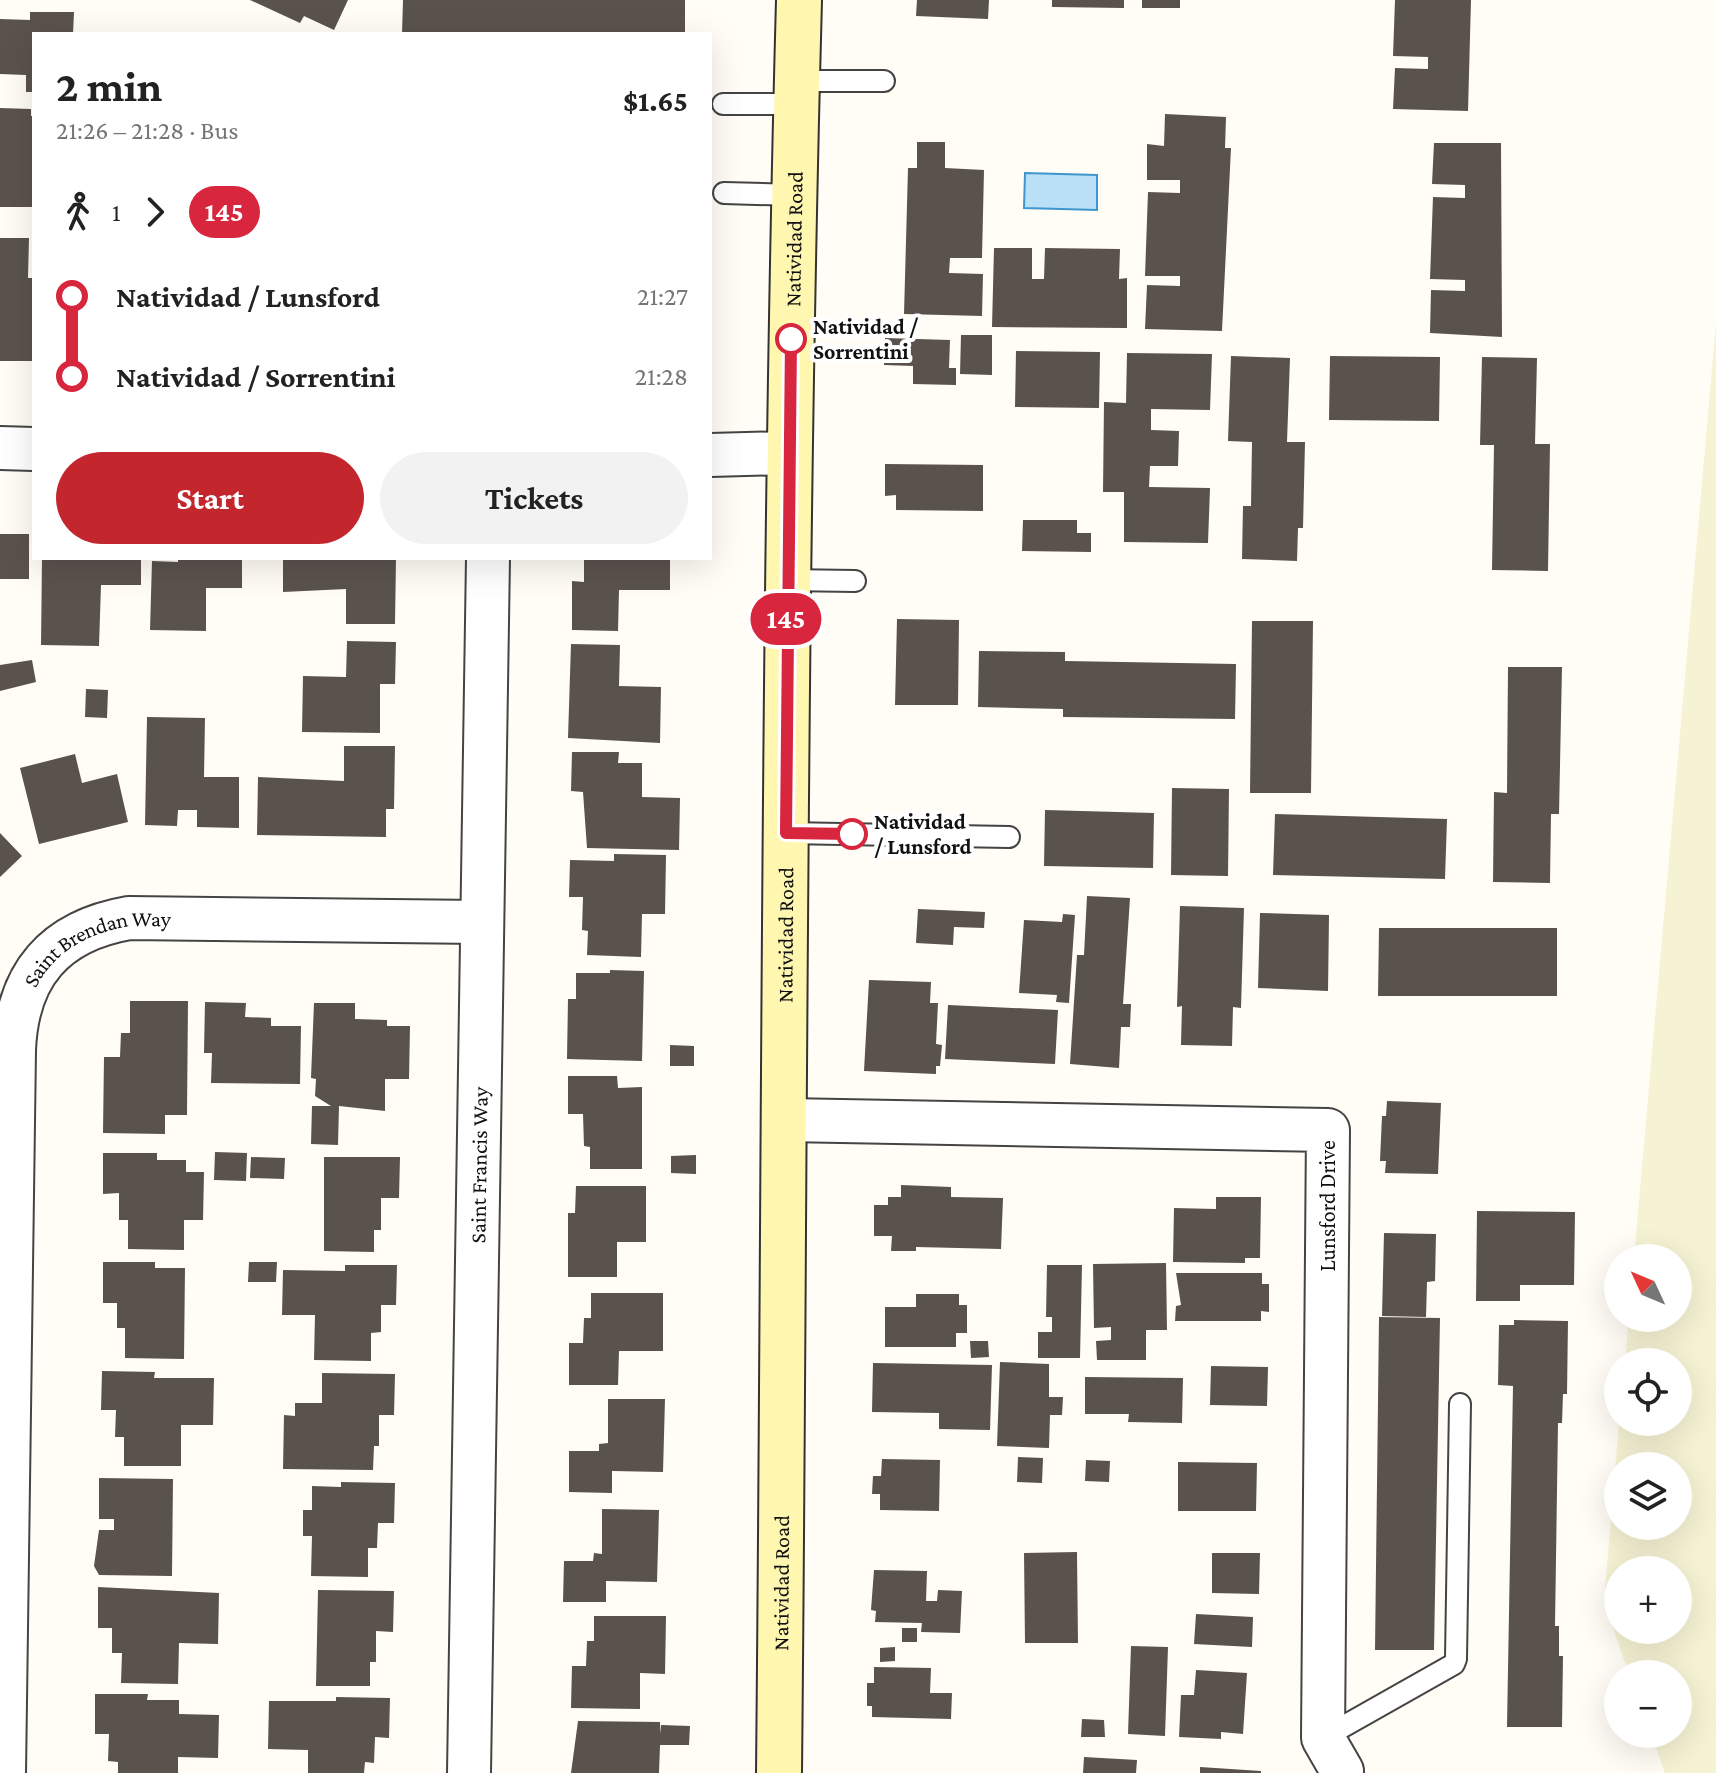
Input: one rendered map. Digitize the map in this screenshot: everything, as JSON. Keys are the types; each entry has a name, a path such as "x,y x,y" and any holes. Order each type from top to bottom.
{"main road":[{"name":"Natividad Road","path":"779,1773 786,1120 786,580 799,0"}],"street":[{"path":"0,448 32,449"},
{"path":"712,455 788,453"},
{"name":"Saint Francis Way","path":"469,1773 488,560"},
{"name":"Saint Brendan Way","path":"4,1773 14,1050 19,1005 25,985 68,939 104,922 129,918 482,922"},
{"name":"Lunsford Drive","path":"786,1120 1328,1130 1333,1754"}],"lane":[{"path":"723,104 884,81"},
{"path":"724,193 795,195"},
{"path":"786,580 855,581"},
{"path":"786,833 1009,837"},
{"path":"1333,1754 1454,1664 1456,1659 1460,1404"}],"shaded area":[{"path":"1716,323 1716,1773 1665,1773 1656,1748 1692,1748 1692,1660 1624,1660 1619,1644 1692,1644 1692,1556 1608,1556 1609,1540 1692,1540 1692,1452 1616,1452 1618,1436 1692,1436 1692,1348 1626,1348 1628,1332 1692,1332 1692,1244 1635,1244"}],"water":[{"path":"1025,173 1097,175 1097,210 1024,208"}],"building":[{"path":"250,0 348,0 334,30 304,16 300,23"},
{"path":"403,0 685,0 685,32 402,32"},
{"path":"917,0 989,0 988,19 916,16"},
{"path":"1052,0 1124,0 1124,8 1052,7"},
{"path":"1142,0 1180,0 1180,8 1142,8"},
{"path":"1395,0 1471,0 1468,111 1393,109 1395,68 1428,69 1428,57 1393,56"},
{"path":"30,12 74,12 73,32 32,32 32,92 26,92 26,75 0,74 0,19 30,20"},
{"path":"0,108 31,109 32,207 0,207"},
{"path":"1165,114 1226,117 1225,148 1231,148 1222,331 1145,329 1147,285 1180,286 1180,276 1145,276 1148,192 1180,193 1180,180 1147,180 1147,144 1164,146"},
{"path":"917,142 945,142 945,168 984,170 982,258 950,258 949,273 983,274 982,316 904,314 908,168 917,168"},
{"path":"1434,143 1501,143 1502,337 1430,333 1431,290 1465,291 1465,280 1430,279 1433,197 1465,198 1465,185 1432,184"},
{"path":"0,238 29,238 32,361 0,361"},
{"path":"994,248 1032,248 1032,279 1044,279 1045,248 1120,249 1119,279 1127,278 1127,328 992,327"},
{"path":"961,335 992,335 992,375 960,374"},
{"path":"885,338 950,340 949,368 956,368 956,385 913,384 913,366 884,365"},
{"path":"1016,351 1100,352 1099,408 1015,407"},
{"path":"1127,353 1212,354 1210,410 1151,409 1151,430 1179,431 1178,466 1150,466 1149,487 1210,488 1208,543 1124,542 1124,492 1103,492 1104,402 1126,403"},
{"path":"1231,356 1290,358 1287,442 1305,442 1303,528 1298,528 1297,561 1242,559 1243,506 1251,506 1252,442 1228,441"},
{"path":"1330,356 1440,357 1439,421 1329,420"},
{"path":"1482,357 1537,358 1535,444 1550,444 1548,571 1492,570 1494,445 1480,445"},
{"path":"885,464 983,465 983,511 896,510 896,495 885,496"},
{"path":"1023,520 1077,520 1077,533 1091,533 1091,552 1022,551"},
{"path":"0,534 29,534 29,579 0,579"},
{"path":"42,560 141,560 141,585 101,585 99,646 41,645"},
{"path":"242,560 242,588 206,588 206,631 150,630 152,561"},
{"path":"283,560 396,560 395,624 346,624 346,589 283,592"},
{"path":"584,560 670,560 670,590 619,590 618,631 572,630 572,581 584,582"},
{"path":"897,619 959,620 958,705 895,705"},
{"path":"1252,621 1313,621 1311,793 1250,793"},
{"path":"347,641 396,642 395,684 380,684 380,733 302,732 303,676 346,677"},
{"path":"571,644 620,645 619,686 661,687 660,743 568,738"},
{"path":"979,651 1065,652 1065,661 1236,664 1235,719 1063,717 1063,709 978,707"},
{"path":"32,660 36,682 0,691 0,665"},
{"path":"1508,667 1562,667 1559,814 1551,814 1550,883 1493,882 1494,792 1507,793"},
{"path":"86,689 108,690 107,718 85,717"},
{"path":"147,717 205,718 204,777 239,777 239,828 197,827 197,810 178,810 177,826 145,825"},
{"path":"344,746 395,746 394,809 386,809 386,837 257,835 258,777 344,781"},
{"path":"572,752 619,752 618,763 642,763 642,797 680,798 679,850 587,848 583,792 571,791"},
{"path":"75,754 82,783 117,774 128,822 39,844 20,768"},
{"path":"1172,788 1229,789 1228,876 1171,875"},
{"path":"1045,810 1154,813 1153,868 1044,866"},
{"path":"1275,814 1447,819 1445,879 1273,875"},
{"path":"0,833 22,856 0,877"},
{"path":"614,854 666,855 665,914 642,914 641,957 587,955 588,931 582,930 583,897 569,897 570,860 614,861"},
{"path":"1087,896 1130,898 1123,1004 1131,1004 1130,1027 1121,1027 1119,1068 1070,1064 1077,955 1084,955"},
{"path":"1180,906 1244,908 1241,1008 1233,1007 1232,1046 1181,1045 1182,1006 1177,1007"},
{"path":"918,909 985,912 984,928 954,927 953,945 916,943"},
{"path":"1260,913 1329,915 1328,991 1258,988"},
{"path":"1063,914 1075,915 1069,1003 1056,1002 1057,995 1019,993 1024,920 1062,922"},
{"path":"1379,928 1557,928 1557,996 1378,996"},
{"path":"610,970 644,971 642,1061 567,1059 568,999 576,999 576,973 610,973"},
{"path":"869,980 931,982 930,1003 938,1003 936,1044 942,1045 936,1074 864,1071"},
{"path":"130,1001 188,1001 187,1115 165,1115 165,1134 103,1133 104,1057 120,1057 121,1033 130,1033"},
{"path":"205,1002 246,1003 245,1017 271,1018 271,1026 301,1026 300,1084 211,1083 212,1053 204,1053"},
{"path":"314,1003 355,1003 355,1019 387,1020 387,1026 410,1026 409,1079 385,1079 385,1111 339,1106 338,1145 311,1144 312,1106 331,1106 315,1096 316,1079 311,1078"},
{"path":"948,1005 1058,1010 1055,1064 945,1059"},
{"path":"670,1045 694,1046 694,1066 670,1066"},
{"path":"568,1076 617,1076 618,1088 642,1087 642,1169 590,1169 590,1147 584,1146 583,1114 568,1114"},
{"path":"1387,1101 1441,1103 1438,1174 1385,1173 1386,1161 1380,1161 1382,1116 1386,1116"},
{"path":"215,1152 247,1153 246,1181 214,1180"},
{"path":"103,1153 157,1153 157,1160 186,1160 186,1172 204,1172 203,1220 184,1220 184,1250 128,1249 128,1220 119,1220 119,1193 103,1194"},
{"path":"696,1155 696,1174 671,1173 671,1156"},
{"path":"251,1157 285,1158 284,1179 250,1178"},
{"path":"324,1157 400,1157 399,1198 381,1198 381,1230 374,1230 374,1252 324,1251"},
{"path":"901,1185 951,1187 951,1197 1003,1198 1001,1249 916,1247 916,1251 891,1251 892,1236 874,1236 874,1205 888,1205 888,1197 901,1197"},
{"path":"576,1186 646,1186 646,1242 617,1242 617,1277 568,1277 568,1213 575,1213"},
{"path":"1216,1197 1261,1197 1260,1258 1245,1258 1245,1263 1173,1262 1174,1208 1216,1209"},
{"path":"1477,1211 1575,1212 1574,1285 1520,1285 1520,1301 1476,1301"},
{"path":"1384,1233 1436,1234 1435,1281 1427,1282 1426,1317 1382,1316"},
{"path":"103,1262 155,1262 155,1268 185,1268 184,1359 125,1358 125,1328 117,1328 117,1303 103,1303"},
{"path":"249,1262 277,1262 276,1282 248,1282"},
{"path":"1166,1263 1167,1330 1146,1330 1146,1360 1097,1360 1096,1341 1111,1340 1111,1327 1094,1328 1093,1264"},
{"path":"345,1265 397,1265 396,1305 381,1305 381,1332 371,1333 371,1361 314,1360 315,1315 282,1315 283,1270 345,1271"},
{"path":"1047,1265 1082,1265 1080,1358 1038,1358 1038,1332 1052,1332 1052,1317 1046,1317"},
{"path":"1176,1273 1262,1273 1262,1284 1269,1284 1269,1312 1261,1311 1261,1321 1175,1321 1176,1306 1181,1305"},
{"path":"591,1293 663,1293 663,1351 619,1351 618,1385 569,1385 569,1343 583,1343 584,1318 591,1318"},
{"path":"916,1294 959,1294 959,1305 967,1305 967,1333 956,1333 956,1347 885,1347 885,1307 916,1307"},
{"path":"1379,1317 1440,1318 1434,1650 1375,1650"},
{"path":"1514,1320 1568,1321 1567,1394 1563,1394 1562,1423 1558,1423 1555,1626 1559,1626 1559,1656 1563,1656 1562,1727 1507,1727 1513,1386 1498,1385 1499,1325 1514,1325"},
{"path":"970,1341 988,1341 989,1357 971,1358"},
{"path":"1000,1362 1049,1364 1049,1397 1063,1397 1062,1415 1050,1415 1049,1448 997,1446"},
{"path":"873,1363 992,1365 990,1430 939,1429 939,1413 872,1412"},
{"path":"1211,1366 1268,1367 1267,1406 1210,1405"},
{"path":"102,1371 155,1372 154,1378 214,1378 213,1425 181,1425 181,1466 124,1466 124,1437 115,1437 116,1410 101,1410"},
{"path":"322,1373 395,1374 394,1415 379,1415 379,1446 374,1446 373,1470 283,1469 284,1415 295,1416 295,1403 322,1403"},
{"path":"1085,1377 1183,1378 1182,1423 1128,1422 1129,1414 1085,1414"},
{"path":"608,1399 665,1399 663,1472 612,1471 612,1493 569,1492 569,1451 599,1451 599,1444 608,1443"},
{"path":"1018,1457 1043,1458 1042,1483 1017,1482"},
{"path":"882,1459 940,1460 939,1511 880,1510 880,1494 872,1494 873,1476 881,1476"},
{"path":"1086,1460 1110,1461 1109,1482 1085,1481"},
{"path":"1178,1462 1257,1463 1256,1511 1178,1511"},
{"path":"99,1478 173,1479 172,1576 99,1575 94,1566 99,1530 114,1530 114,1519 99,1519"},
{"path":"341,1482 395,1483 394,1523 378,1523 377,1548 368,1548 368,1577 311,1576 312,1536 303,1536 303,1510 312,1510 312,1486 341,1487"},
{"path":"602,1509 659,1510 657,1582 606,1581 606,1602 563,1602 564,1561 593,1561 594,1553 602,1554"},
{"path":"1077,1552 1078,1643 1025,1643 1024,1553"},
{"path":"1212,1553 1260,1553 1259,1594 1212,1593"},
{"path":"874,1570 927,1571 926,1601 937,1601 938,1590 962,1591 960,1633 921,1632 922,1623 875,1622 876,1611 871,1610"},
{"path":"98,1587 219,1593 218,1644 179,1643 178,1684 121,1683 122,1653 112,1653 112,1628 98,1628"},
{"path":"318,1590 394,1591 393,1632 376,1631 376,1662 370,1662 370,1686 316,1686"},
{"path":"1196,1614 1253,1617 1252,1647 1194,1644"},
{"path":"594,1616 666,1616 665,1674 640,1673 640,1709 571,1708 572,1666 586,1666 587,1641 594,1641"},
{"path":"902,1628 917,1628 917,1642 902,1642"},
{"path":"1131,1646 1168,1647 1165,1736 1128,1734"},
{"path":"895,1647 895,1661 880,1662 880,1648"},
{"path":"874,1667 931,1668 930,1693 952,1693 951,1719 872,1717 872,1706 867,1706 867,1683 874,1683"},
{"path":"1196,1670 1247,1673 1243,1734 1221,1732 1221,1739 1179,1737 1181,1695 1194,1695"},
{"path":"95,1694 148,1694 147,1700 179,1700 179,1714 219,1715 218,1758 178,1757 178,1773 118,1773 118,1762 108,1761 109,1734 95,1734"},
{"path":"336,1697 390,1698 389,1738 375,1737 374,1763 365,1762 364,1773 308,1773 308,1750 268,1749 269,1701 336,1701"},
{"path":"1082,1719 1104,1720 1105,1737 1081,1737"},
{"path":"578,1721 660,1722 660,1734 661,1725 690,1726 689,1745 660,1745 659,1773 571,1773"},
{"path":"1084,1757 1137,1760 1136,1773 1083,1773"},
{"path":"1200,1767 1261,1771 1261,1773 1200,1773"}],"bus line":[{"name":"145","path":"791,339 786,580 786,833 852,834"}],"place":[{"name":"Natividad / Sorrentini","path":"791,339"},
{"name":"Natividad / Lunsford","path":"852,834"}]}
